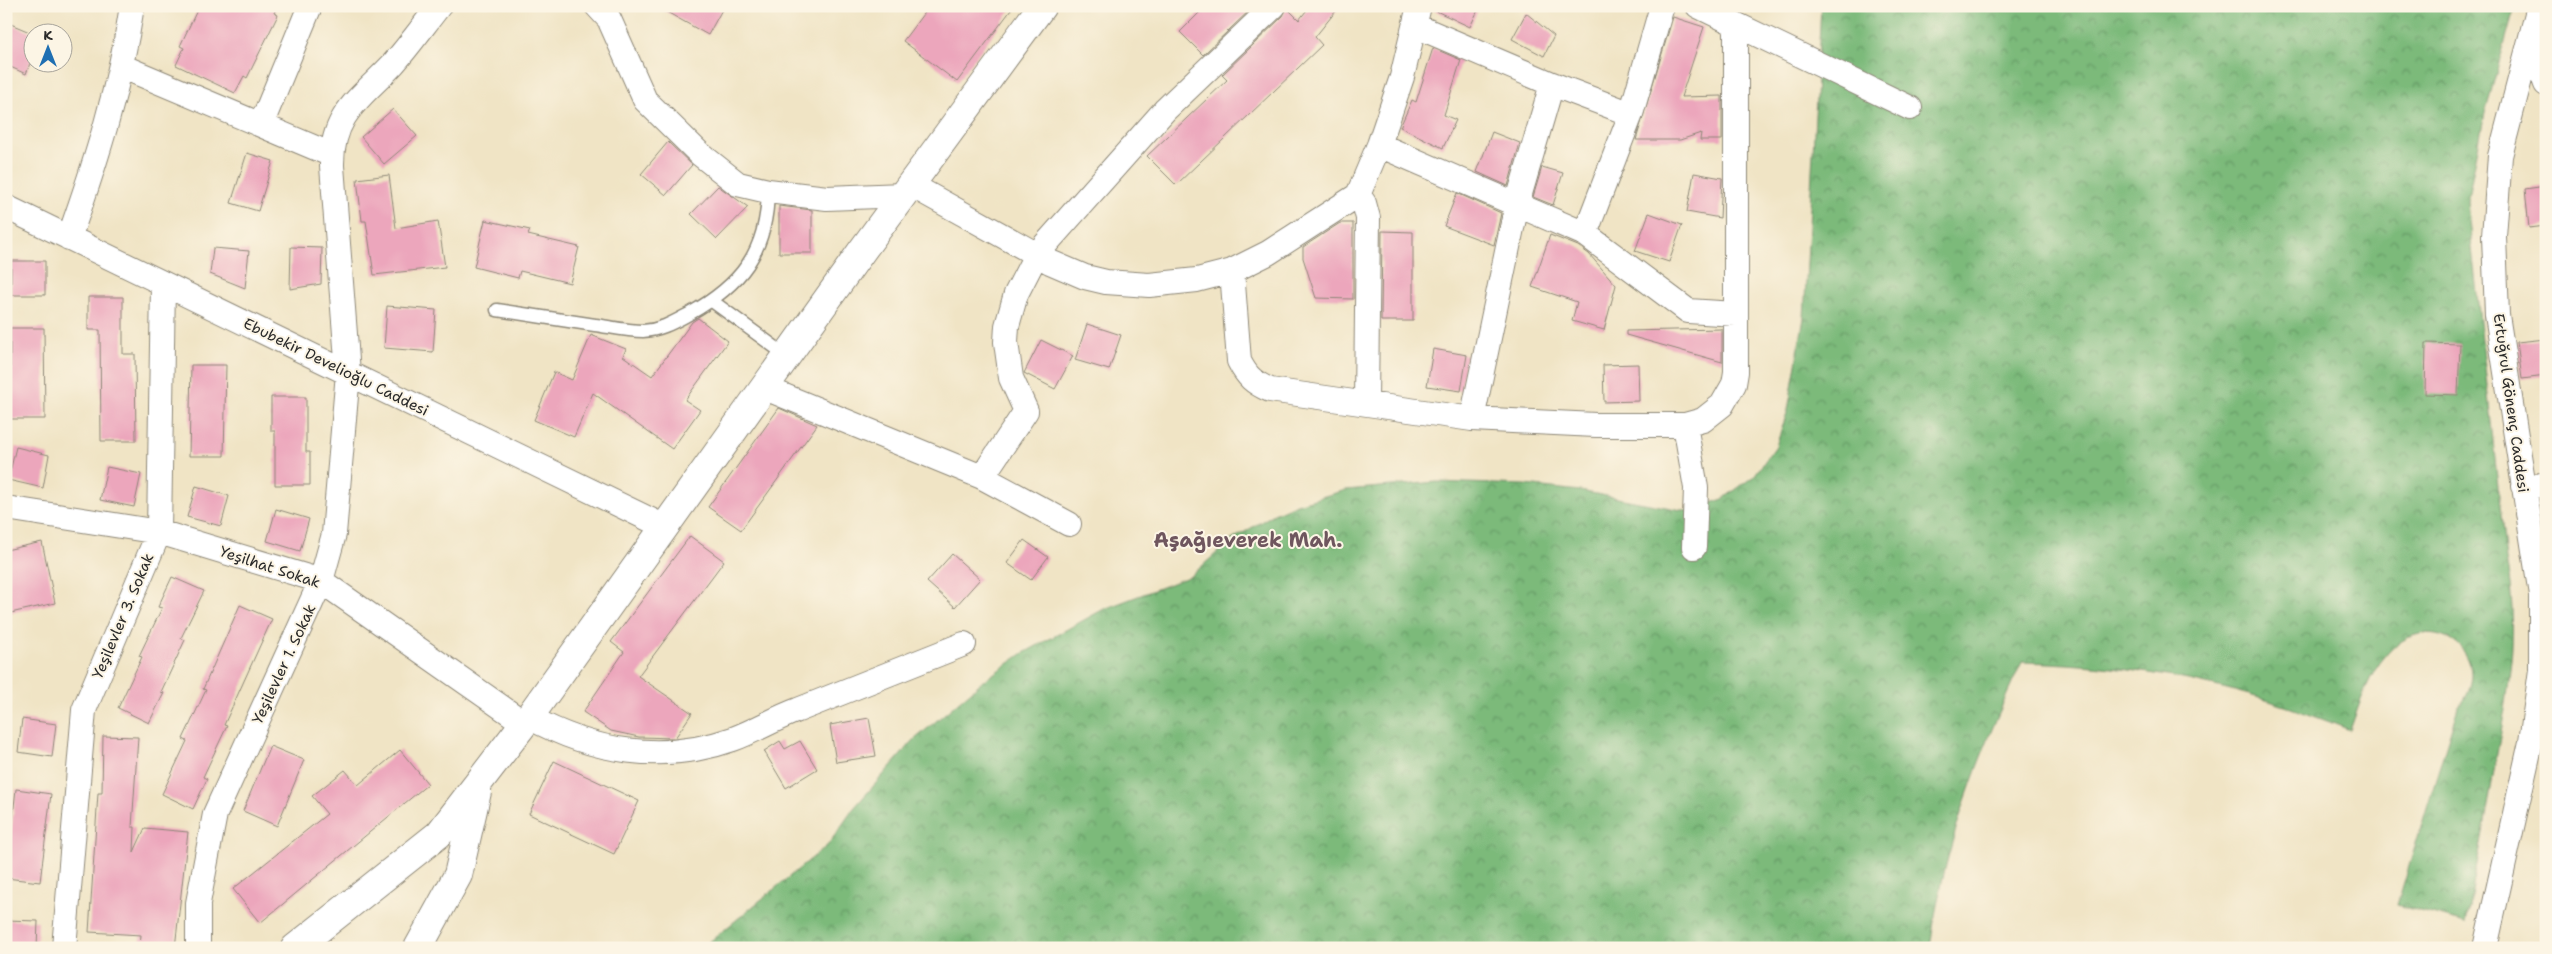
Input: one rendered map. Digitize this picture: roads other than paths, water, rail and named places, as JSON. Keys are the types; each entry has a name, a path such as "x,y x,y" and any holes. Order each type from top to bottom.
{"main road":[{"path":"295,948 439,834 526,720 907,190 1042,6"},
{"path":"418,948 458,875 480,782"}],"street":[{"path":"69,238 92,174 121,66 132,6"},
{"path":"261,125 310,6"},
{"name":"Yeşilevler 1. Sokak","path":"198,948 198,903 215,814 321,582 334,534 348,373 332,154 336,131 348,110 393,63 439,6"},
{"path":"982,477 1026,411 1011,378 1006,342 1007,326 1016,294 1036,255 1165,110 1274,6"},
{"path":"1585,234 1631,114 1662,6"},
{"path":"1698,6 1910,108"},
{"name":"Ertuğrul Gönenç Caddesi","path":"2485,948 2531,742 2542,670 2541,595 2534,486 2497,315 2494,236 2500,156 2539,6"},
{"path":"608,11 645,100 686,141 738,184 768,191 827,198 907,190 1036,255 1085,277 1127,285 1189,282 1232,271 1268,253 1358,195 1379,145 1418,16 1552,84 1631,114"},
{"path":"1232,271 1239,361 1246,374 1254,382 1270,390 1472,419 1596,425 1685,425 1703,420 1714,414 1729,395 1736,372 1736,25"},
{"path":"2530,41 2546,84"},
{"path":"121,66 332,154"},
{"path":"1472,419 1517,204 1552,84"},
{"path":"1379,145 1585,234 1688,311 1736,314"},
{"path":"1358,195 1364,203 1368,218 1366,403"},
{"name":"Ebubekir Develioğlu Caddesi","path":"6,208 665,527"},
{"name":"Yeşilevler 3. Sokak","path":"64,948 84,710 159,532 163,284"},
{"path":"764,388 982,477 1069,524"},
{"path":"1685,425 1696,488 1694,547"},
{"name":"Yeşilhat Sokak","path":"6,508 159,532 321,582 526,720 603,748 656,753 682,751 732,739 779,717 964,644"}],"lane":[{"path":"497,310 642,331 666,326 712,301 736,281 754,256 765,224 768,191"},
{"path":"712,301 788,356"}],"district":[{"name":"Aşağıeverek Mah.","path":"1248,540"}]}
